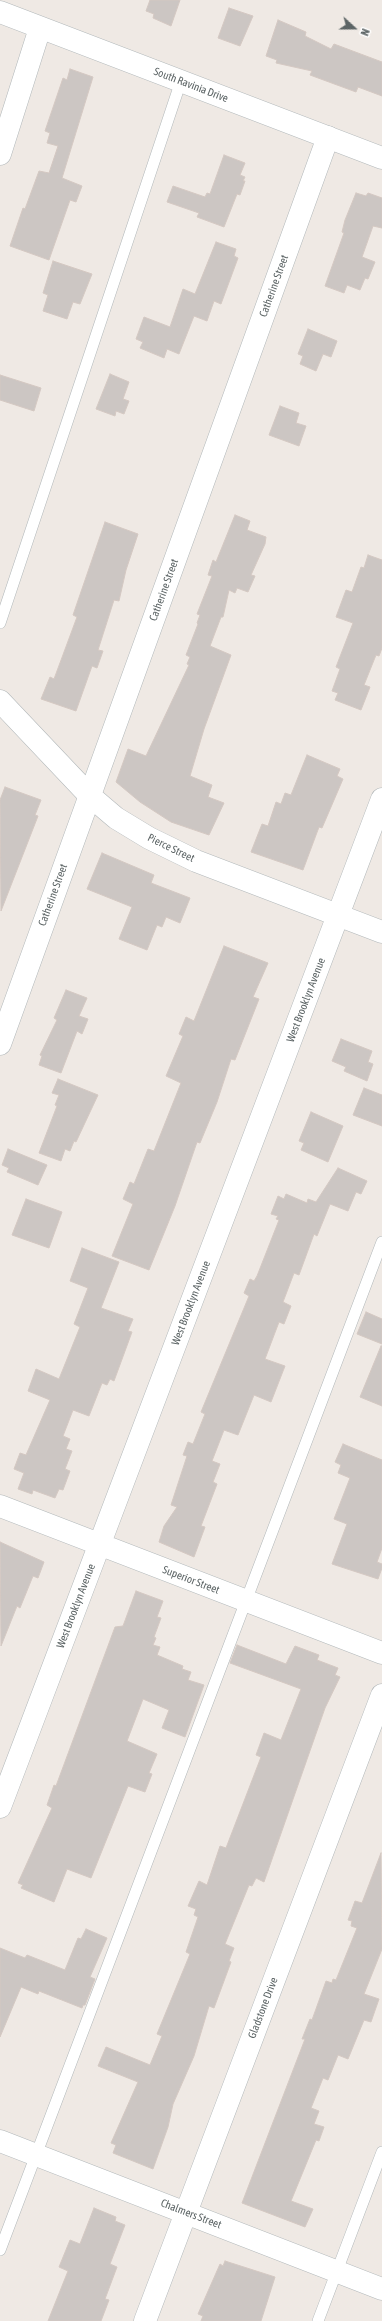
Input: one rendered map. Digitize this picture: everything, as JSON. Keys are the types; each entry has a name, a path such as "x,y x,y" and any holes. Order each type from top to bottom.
{"street":[{"name":"South Ravinia Drive","path":"0,12 382,158"},
{"path":"0,154 40,28"},
{"name":"Catherine Street","path":"0,1044 328,137"},
{"name":"Pierce Street","path":"0,701 89,795 116,818 149,838 196,861 382,932"},
{"name":"West Brooklyn Avenue","path":"0,1807 382,799"},
{"name":"Superior Street","path":"0,1506 382,1653"},
{"name":"Gladstone Drive","path":"145,2321 382,1695"},
{"name":"Chalmers Street","path":"0,2141 382,2289"}],"lane":[{"path":"0,623 181,81"},
{"path":"0,2250 382,1242"},
{"path":"318,2321 382,2152"}],"building":[{"path":"150,0 180,0 171,26 153,18 154,14 146,11"},
{"path":"229,8 253,16 240,46 218,38"},
{"path":"278,20 306,32 305,36 331,49 334,44 382,62 382,96 358,87 356,92 310,75 312,71 276,63 277,60 266,56"},
{"path":"70,69 93,77 62,178 82,186 76,202 70,200 49,260 10,246 23,208 25,209 39,171 49,173 58,146 47,143 50,133 45,131 63,78 67,80"},
{"path":"224,155 245,163 240,175 245,177 243,181 245,181 240,195 237,194 224,227 197,217 199,213 167,202 173,186 205,197 207,193 210,194"},
{"path":"356,193 366,196 368,193 382,198 382,228 373,226 362,257 375,262 368,279 365,278 360,290 347,285 344,293 325,286 344,233 342,232 345,220"},
{"path":"216,242 236,249 234,256 238,258 221,304 214,301 207,321 194,316 179,354 167,349 164,358 140,348 143,342 136,339 144,317 170,327 183,289 195,294"},
{"path":"53,261 92,274 80,304 73,302 67,319 43,311 48,295 43,293"},
{"path":"308,329 337,341 331,357 323,354 316,371 300,364 303,356 298,354"},
{"path":"110,374 129,382 123,399 129,401 124,414 116,411 115,416 96,409"},
{"path":"0,375 41,388 34,411 0,400"},
{"path":"280,406 299,413 296,423 306,426 299,446 269,435"},
{"path":"235,515 250,521 247,530 266,537 265,544 251,575 255,576 248,592 237,588 235,593 229,590 223,617 221,617 210,646 231,655 204,729 190,776 212,785 208,797 224,803 209,835 171,822 140,802 116,782 128,749 146,756 189,665 187,664 190,657 186,655 198,624 200,615 197,614 212,576 208,575 213,560 216,562"},
{"path":"105,522 138,534 126,570 119,601 114,600 98,650 103,651 97,668 92,666 76,711 41,699 50,677 54,679 77,617 73,615"},
{"path":"368,555 382,560 382,648 379,656 376,655 364,685 370,687 361,710 335,700 338,693 332,691 340,669 336,667 353,623 336,617 346,590 352,592 361,567 364,568"},
{"path":"307,755 340,769 337,776 343,779 322,828 319,827 303,870 251,852 262,824 268,826 276,802 281,804 285,793 291,795"},
{"path":"5,787 41,800 35,815 38,816 1,911 0,800"},
{"path":"102,853 154,875 151,883 190,898 180,923 166,917 162,927 157,925 147,950 119,939 132,907 87,889"},
{"path":"224,946 268,963 253,997 259,999 235,1060 231,1059 217,1102 200,1143 197,1142 175,1206 149,1270 112,1256 133,1204 123,1199 130,1182 134,1184 148,1149 154,1151 181,1083 166,1076 183,1036 179,1034 186,1017 194,1021"},
{"path":"66,990 87,998 79,1016 88,1019 82,1034 77,1031 61,1073 39,1065 42,1056 40,1055 57,1020 54,1018"},
{"path":"341,1039 372,1051 368,1062 373,1064 367,1081 344,1071 346,1067 332,1061"},
{"path":"58,1079 98,1095 76,1142 74,1141 70,1151 65,1149 61,1161 39,1153 57,1106 55,1105 59,1095 52,1093"},
{"path":"364,1088 382,1095 382,1126 353,1115"},
{"path":"311,1112 343,1126 328,1162 301,1150 304,1143 299,1141"},
{"path":"8,1149 47,1165 38,1185 7,1172 9,1168 2,1165"},
{"path":"338,1168 367,1181 361,1194 356,1192 348,1211 330,1204 317,1236 314,1234 299,1275 294,1273 283,1302 291,1306 284,1324 279,1322 265,1359 285,1366 271,1402 254,1395 238,1435 224,1430 212,1461 220,1464 213,1482 217,1484 201,1526 205,1527 194,1557 159,1542 164,1526 177,1507 171,1505 187,1456 183,1455 188,1442 193,1444 205,1414 201,1412 249,1296 244,1293 250,1279 254,1281 257,1276 279,1220 276,1219 278,1216 271,1214 278,1196 284,1199 286,1194 307,1203 308,1199 316,1202"},
{"path":"26,1199 62,1212 49,1248 12,1235"},
{"path":"82,1248 119,1262 101,1308 133,1319 128,1331 132,1332 114,1381 110,1379 107,1385 102,1383 89,1416 73,1410 63,1436 70,1439 66,1449 72,1451 65,1469 70,1471 63,1490 59,1489 55,1498 33,1490 32,1494 18,1489 24,1473 14,1469 20,1453 26,1455 50,1400 28,1391 36,1369 59,1379 80,1327 74,1324 88,1288 70,1281"},
{"path":"366,1312 382,1319 382,1344 357,1334"},
{"path":"382,1346 382,1406 360,1397"},
{"path":"343,1444 382,1460 382,1548 377,1562 382,1564 382,1568 378,1579 332,1564 347,1524 334,1519 350,1478 338,1473 341,1465 335,1462"},
{"path":"0,1542 44,1562 38,1578 33,1576 20,1608 17,1606 1,1646"},
{"path":"136,1591 163,1601 157,1617 161,1618 154,1637 156,1638 153,1645 160,1647 157,1655 183,1666 182,1669 191,1672 188,1680 204,1685 185,1737 162,1728 169,1710 143,1699 127,1741 157,1754 149,1773 152,1774 145,1792 128,1786 91,1878 67,1869 54,1902 21,1888 23,1885 18,1883 52,1808 47,1805 54,1785 56,1786 115,1627 123,1626"},
{"path":"237,1645 286,1664 295,1646 319,1655 317,1660 338,1668 335,1675 340,1677 325,1708 264,1882 256,1878 252,1886 249,1885 225,1944 234,1948 229,1961 231,1962 214,2008 209,2006 194,2056 173,2104 168,2127 153,2169 113,2153 116,2145 111,2143 138,2082 98,2066 106,2047 150,2065 162,2036 157,2034 190,1954 186,1952 198,1917 194,1915 196,1909 188,1906 199,1881 207,1885 220,1846 226,1848 261,1757 256,1755 264,1733 281,1740 301,1689 230,1663"},
{"path":"381,1853 382,1949 364,1994 379,1999 371,2022 364,2020 348,2059 338,2055 328,2080 323,2078 311,2108 319,2111 314,2124 324,2127 319,2141 316,2140 291,2201 313,2209 305,2227 242,2203 305,2039 302,2039 310,2019 312,2020 326,1981 332,1983 333,1979 336,1980 357,1928 351,1926 352,1921 348,1920 355,1901 362,1903"},
{"path":"86,1929 107,1938 90,1977 95,1979 85,2005 83,2005 82,2008 39,1991 38,1994 21,1987 0,2037 0,1948 25,1958 27,1955 65,1970 78,1938 81,1939"},
{"path":"94,2208 116,2217 115,2221 125,2225 110,2264 117,2267 105,2299 109,2300 101,2321 48,2321 68,2271 59,2267 70,2240 80,2244"},
{"path":"225,2261 275,2277 261,2321 201,2321 203,2316 198,2314 220,2264 223,2266"}]}
